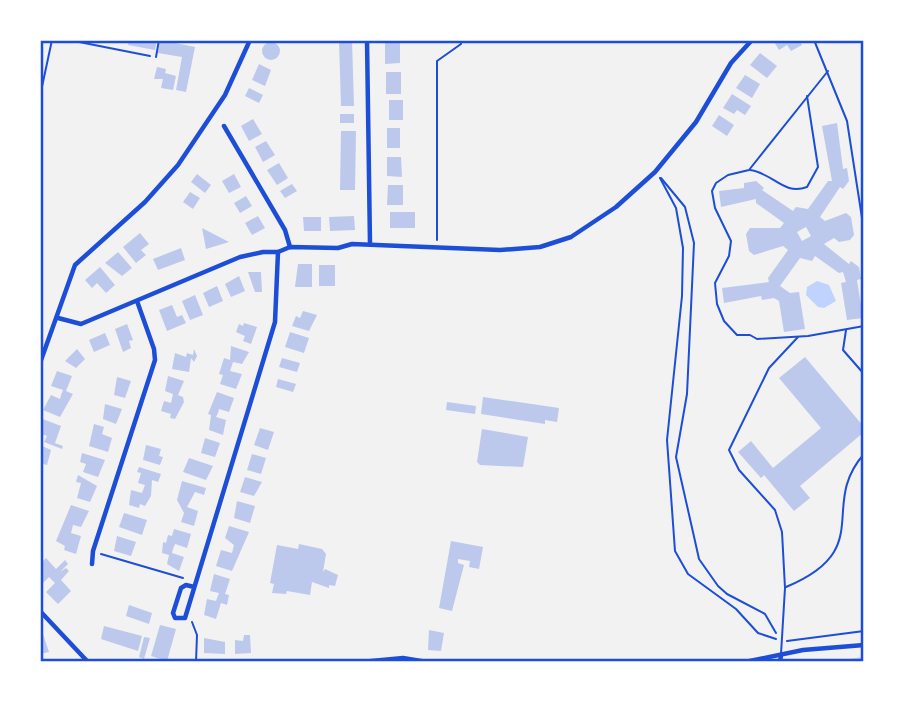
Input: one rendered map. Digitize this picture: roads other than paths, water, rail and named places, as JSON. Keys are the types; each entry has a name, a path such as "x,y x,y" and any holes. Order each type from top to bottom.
{"street":[{"path":"40,363 75,265 145,202 178,165 225,96 250,40"},
{"path":"367,40 370,244"},
{"path":"58,318 81,324 240,257 278,252 290,247 338,248 370,244 500,250 540,247 571,237 616,206 655,172 696,122 731,63 752,40"},
{"path":"224,126 285,230 290,247"},
{"path":"195,584 181,588 173,616 182,620 186,615 275,322 278,252"},
{"path":"92,564 93,551 155,360 154,349 137,301"},
{"path":"40,611 86,661"},
{"path":"745,662 864,645"},
{"path":"780,662 781,655"},
{"path":"361,662 403,657 427,662"}],"lane":[{"path":"814,40 828,71 850,138 864,231"},
{"path":"749,170 828,71"},
{"path":"807,95 818,167 807,187 796,191 786,189 760,172 749,170 728,175 716,183 712,191 715,208 731,241 729,257 715,283 717,304 724,321 737,335 750,335 757,339 798,337 864,326"},
{"path":"846,330 843,350 864,374"},
{"path":"781,655 780,641 785,606 782,532 775,510 739,471 729,450 769,368 798,337"},
{"path":"785,588 800,582 836,552 842,540 845,490 851,469 864,454"}],"water":[{"path":"817,281 829,285 836,301 824,308 818,307 806,295 807,287"}],"waterway":[{"path":"838,662 864,658"}]}
